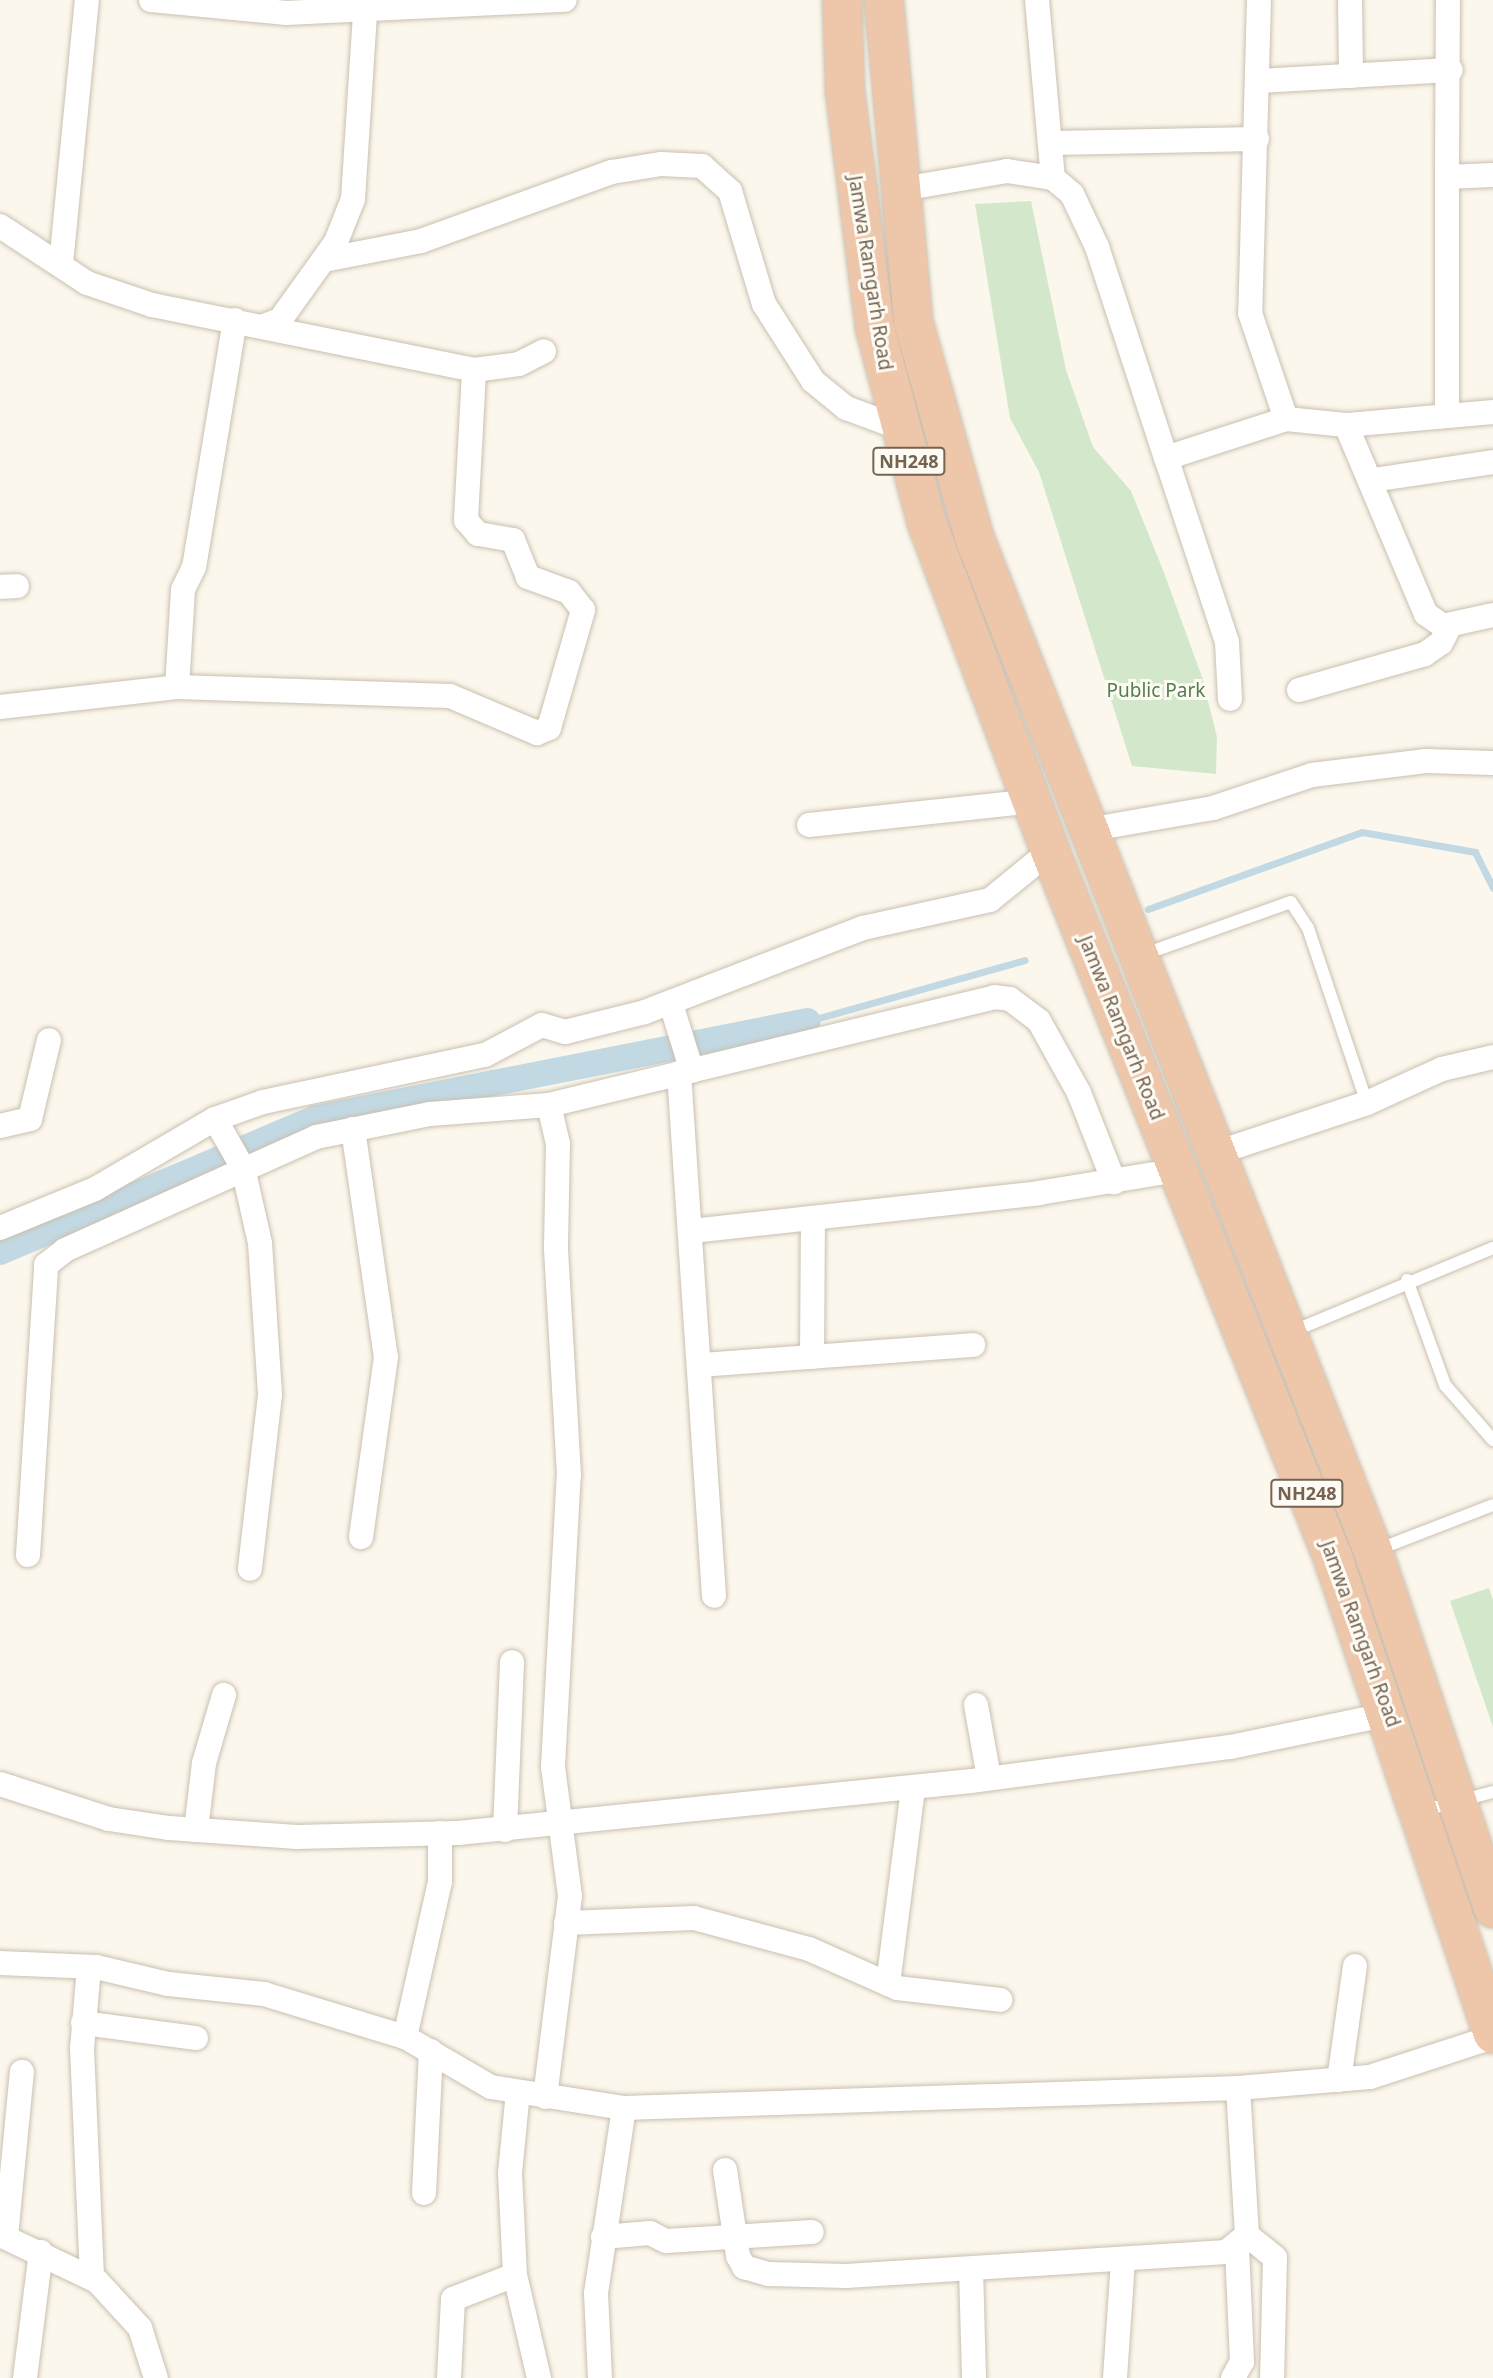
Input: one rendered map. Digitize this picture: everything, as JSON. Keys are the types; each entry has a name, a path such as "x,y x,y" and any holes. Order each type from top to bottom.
{"highway":[{"name":"Jamwa Ramgarh Road","path":"842,0 860,220 875,328 927,523 1050,851 1178,1170 1390,1714 1493,2035"},
{"name":"Jamwa Ramgarh Road","path":"884,0 898,201 914,321 940,429 974,537 1087,830 1219,1152 1373,1551 1476,1797 1493,1908"},
{"path":"860,220 898,201"}],"street":[{"path":"61,264 87,0"},
{"path":"151,0 286,13 366,6 565,0"},
{"path":"1037,0 1052,142 1053,178"},
{"path":"1259,0 1259,81 1250,313 1286,419"},
{"path":"1350,0 1351,76"},
{"path":"1447,415 1447,177 1451,70 1448,0"},
{"path":"264,326 280,320 324,260 353,199 360,157 366,6"},
{"path":"1259,81 1451,70"},
{"path":"1052,142 1257,139"},
{"path":"324,260 421,241 612,172 662,164 702,166 730,191 764,304 813,381 846,408 900,428"},
{"path":"898,201 964,173 1007,171 1053,178 1083,209 1227,642 1230,699"},
{"path":"1447,177 1493,175"},
{"path":"0,226 87,283 152,305 474,370 519,364 544,351"},
{"path":"177,687 183,590 194,567 235,320"},
{"path":"0,707 177,687 450,696 537,733 550,728 583,610 569,592 528,577 517,544 478,534 466,520 474,370"},
{"path":"1167,458 1286,419 1346,425 1493,412"},
{"path":"1346,425 1373,480 1426,614 1450,625 1493,615"},
{"path":"1373,480 1493,462"},
{"path":"1298,690 1425,654 1441,643 1450,625"},
{"path":"1087,830 1213,808 1312,775 1426,761 1493,763"},
{"path":"809,825 1032,801"},
{"path":"0,1228 95,1189 263,1102 485,1055 542,1025 565,1032 674,1015 863,928 990,900 1050,851"},
{"path":"28,1555 46,1265 65,1250 241,1163 353,1129 430,1114 550,1105 687,1068 965,1003 1010,999 1039,1020 1063,1058 1114,1182"},
{"path":"674,1015 687,1068 692,1231 714,1596"},
{"path":"0,1126 30,1119 49,1040"},
{"path":"1219,1152 1367,1103 1442,1069 1493,1057"},
{"path":"545,2097 566,1923 564,1827 554,1766 569,1475 556,1247 558,1144 550,1105"},
{"path":"219,1124 241,1163 260,1243 270,1395 250,1569"},
{"path":"353,1129 386,1357 360,1537"},
{"path":"692,1231 813,1220 1114,1182 1178,1170"},
{"path":"812,1357 813,1220"},
{"path":"701,1365 973,1345"},
{"path":"505,1830 512,1662"},
{"path":"195,1830 204,1763 224,1695"},
{"path":"976,1705 989,1778"},
{"path":"0,1784 109,1819 195,1830 297,1838 505,1830 564,1827 1230,1747 1390,1714"},
{"path":"888,1984 913,1787"},
{"path":"405,2037 440,1882 440,1833"},
{"path":"566,1923 657,1917 729,1924 809,1949 888,1984 1000,2000"},
{"path":"0,1963 89,1967 168,1984 264,1994 405,2037 491,2087 624,2108 1238,2088 1339,2080 1370,2077 1493,2035"},
{"path":"1339,2080 1355,1966"},
{"path":"89,1967 83,2023 92,2278"},
{"path":"83,2023 196,2038"},
{"path":"424,2193 431,2051"},
{"path":"22,2072 3,2236 92,2278 140,2328 156,2378"},
{"path":"1233,2378 1242,2362 1238,2088"},
{"path":"518,2092 510,2174 514,2275 539,2378"},
{"path":"600,2378 596,2293 624,2108"},
{"path":"725,2170 735,2238 744,2267 768,2274 971,2269 1124,2260 1242,2241 1275,2258 1272,2378"},
{"path":"603,2237 735,2238 812,2232"},
{"path":"25,2378 41,2252"},
{"path":"1115,2378 1124,2260"},
{"path":"971,2269 974,2378"},
{"path":"449,2378 453,2299 514,2275"}],"lane":[{"path":"1135,948 1291,902 1300,909 1367,1103"},
{"path":"1289,1333 1407,1279 1493,1248"},
{"path":"1407,1279 1445,1385 1493,1440"},
{"path":"1373,1551 1493,1505"},
{"path":"1421,1811 1476,1797"}],"green space":[{"name":"Public Park","path":"1031,201 1066,370 1093,447 1131,491 1163,570 1202,677 1217,737 1216,774 1132,766 1039,472 1010,418 975,204"},
{"path":"1489,1588 1493,1600 1493,1727 1450,1601"}],"waterway":[{"path":"1148,909 1362,832 1475,852 1493,888"},
{"path":"808,1021 1025,960"},
{"path":"0,1252 316,1118 808,1021"}]}
